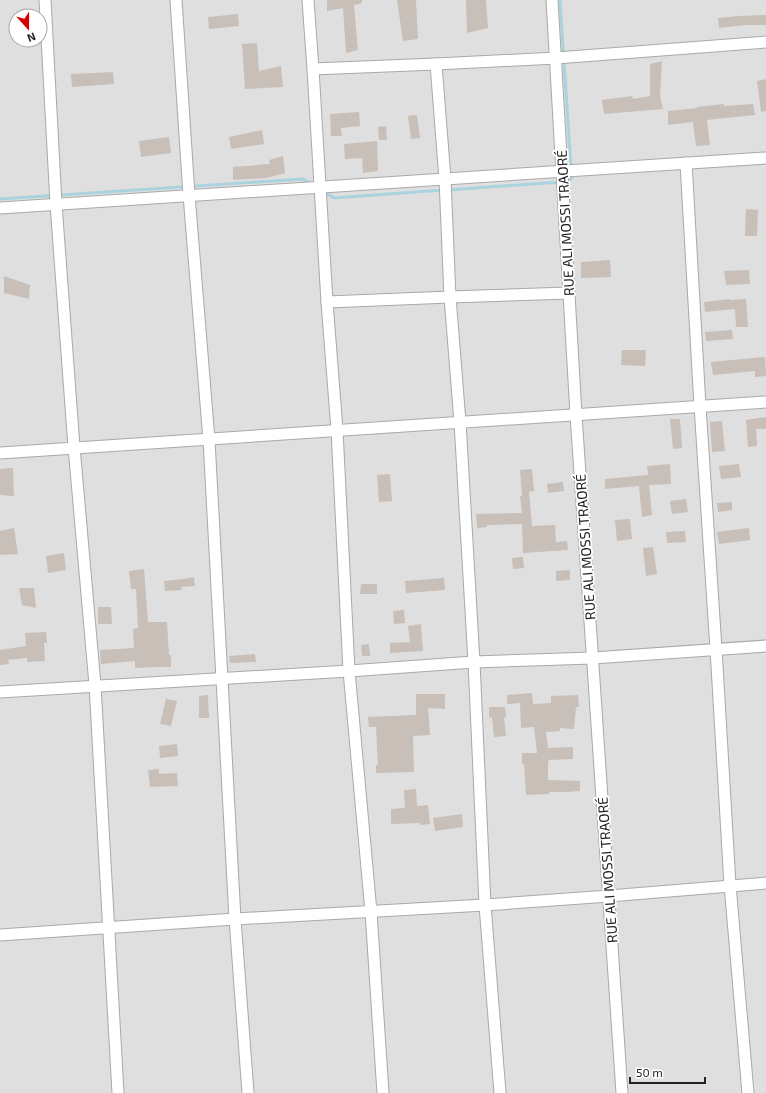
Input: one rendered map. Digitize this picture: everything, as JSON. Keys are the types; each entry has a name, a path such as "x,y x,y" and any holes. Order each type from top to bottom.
{"street":[{"path":"45,0 56,204 74,447 95,685 118,1093"},
{"path":"176,0 189,195 209,440 236,919 248,1093"},
{"path":"308,0 336,430 349,671 371,912 383,1093"},
{"name":"RUE ALI MOSSI TRAORÉ","path":"552,0 576,415 622,1093"},
{"path":"313,69 556,58 766,42"},
{"path":"436,64 445,178 450,297 460,422 474,662 485,905 500,1093"},
{"path":"0,208 766,158"},
{"path":"686,163 730,885 748,1093"},
{"path":"327,302 569,293"},
{"path":"0,453 766,402"},
{"path":"0,692 474,662 593,658 766,646"},
{"path":"0,935 236,919 485,905 766,882"}],"shaded area":[{"path":"0,0 766,0 766,1093 0,1093"}],"building":[{"path":"327,0 362,0 362,3 354,5 358,50 346,53 343,8 327,11"},
{"path":"397,0 416,0 418,39 403,41"},
{"path":"466,0 486,0 488,28 467,33"},
{"path":"238,14 239,26 209,29 208,17"},
{"path":"766,15 766,25 746,25 719,28 718,18"},
{"path":"257,43 259,71 281,66 283,87 245,89 242,44"},
{"path":"662,61 660,96 663,109 604,114 602,100 632,96 633,99 650,96 650,64"},
{"path":"113,72 114,84 72,87 71,74"},
{"path":"766,79 766,111 761,112 757,81"},
{"path":"724,104 724,106 753,104 755,115 707,120 710,145 696,146 693,122 668,125 668,111"},
{"path":"359,112 360,126 341,128 342,136 331,136 330,114"},
{"path":"417,115 420,138 411,139 408,116"},
{"path":"386,126 387,140 379,140 378,127"},
{"path":"262,130 264,144 231,149 229,137"},
{"path":"169,137 171,153 141,157 139,141"},
{"path":"377,141 378,171 363,173 362,158 345,159 344,144"},
{"path":"283,156 285,173 266,178 233,180 233,167 270,164 269,160"},
{"path":"746,209 758,210 757,236 745,236"},
{"path":"610,260 611,277 581,278 581,262"},
{"path":"749,270 750,284 726,285 724,271"},
{"path":"4,276 30,285 29,299 4,293"},
{"path":"746,299 748,327 736,327 735,309 705,312 704,302"},
{"path":"732,330 733,339 706,341 705,332"},
{"path":"622,350 646,350 645,366 621,365"},
{"path":"765,357 766,376 755,377 755,371 713,375 711,362"},
{"path":"766,417 766,429 756,429 757,446 748,447 746,420"},
{"path":"670,419 680,419 682,448 673,449"},
{"path":"722,421 725,451 712,452 710,422"},
{"path":"670,464 671,484 649,485 652,515 642,517 639,486 605,489 605,479 648,475 647,466"},
{"path":"739,464 741,477 721,479 719,466"},
{"path":"13,468 14,496 0,495 0,469"},
{"path":"532,469 534,491 529,492 532,526 555,525 556,542 567,541 568,550 523,553 522,524 487,525 487,527 477,528 476,514 522,513 520,496 522,496 520,470"},
{"path":"390,474 392,501 379,502 377,475"},
{"path":"563,482 564,491 548,493 547,484"},
{"path":"686,499 688,512 672,514 670,501"},
{"path":"732,502 732,510 718,512 717,503"},
{"path":"630,519 632,539 617,541 615,520"},
{"path":"14,528 18,554 0,555 0,531"},
{"path":"749,528 750,540 719,544 717,532"},
{"path":"685,531 686,542 667,543 666,532"},
{"path":"653,547 657,574 646,576 643,548"},
{"path":"64,553 66,570 48,573 46,556"},
{"path":"523,557 524,568 513,569 512,558"},
{"path":"144,569 148,622 167,622 171,667 135,668 135,661 101,664 100,650 134,648 133,629 138,628 136,589 131,589 129,571"},
{"path":"570,570 570,580 556,581 556,571"},
{"path":"194,577 195,586 181,587 182,590 165,591 164,581"},
{"path":"444,578 445,590 406,593 405,581"},
{"path":"361,584 377,584 377,594 360,594"},
{"path":"19,588 34,588 36,608 22,605"},
{"path":"98,607 111,607 112,624 98,624"},
{"path":"404,610 405,623 394,624 393,611"},
{"path":"421,624 423,651 390,653 390,643 410,642 408,626"},
{"path":"46,632 47,643 44,643 45,661 27,662 27,658 8,660 9,664 0,665 0,650 26,646 25,633"},
{"path":"369,644 370,656 362,656 361,645"},
{"path":"255,654 256,662 230,663 229,656"},
{"path":"532,693 533,704 551,703 551,696 578,695 579,707 576,707 574,729 560,728 560,731 546,732 548,748 573,747 573,759 548,761 548,780 580,781 580,791 549,792 549,794 526,795 522,753 537,753 534,727 521,728 520,703 507,704 507,695"},
{"path":"416,694 445,694 445,709 428,708 430,735 413,736 414,772 376,773 376,765 378,765 376,727 369,727 368,717 416,715"},
{"path":"208,695 209,718 199,718 199,696"},
{"path":"166,699 177,701 171,726 160,724"},
{"path":"489,707 505,707 506,717 504,717 506,736 494,737 492,717 489,718"},
{"path":"177,744 178,756 160,758 159,746"},
{"path":"159,769 159,774 177,773 178,786 150,787 148,770"},
{"path":"416,789 417,806 428,805 430,824 391,824 391,809 405,808 404,790"},
{"path":"462,814 463,827 435,831 433,818"}],"waterway":[{"path":"560,0 571,168"},
{"path":"448,190 568,182 572,177 572,173"},
{"path":"0,199 303,179 311,184"},
{"path":"323,191 334,198 443,190"}]}
